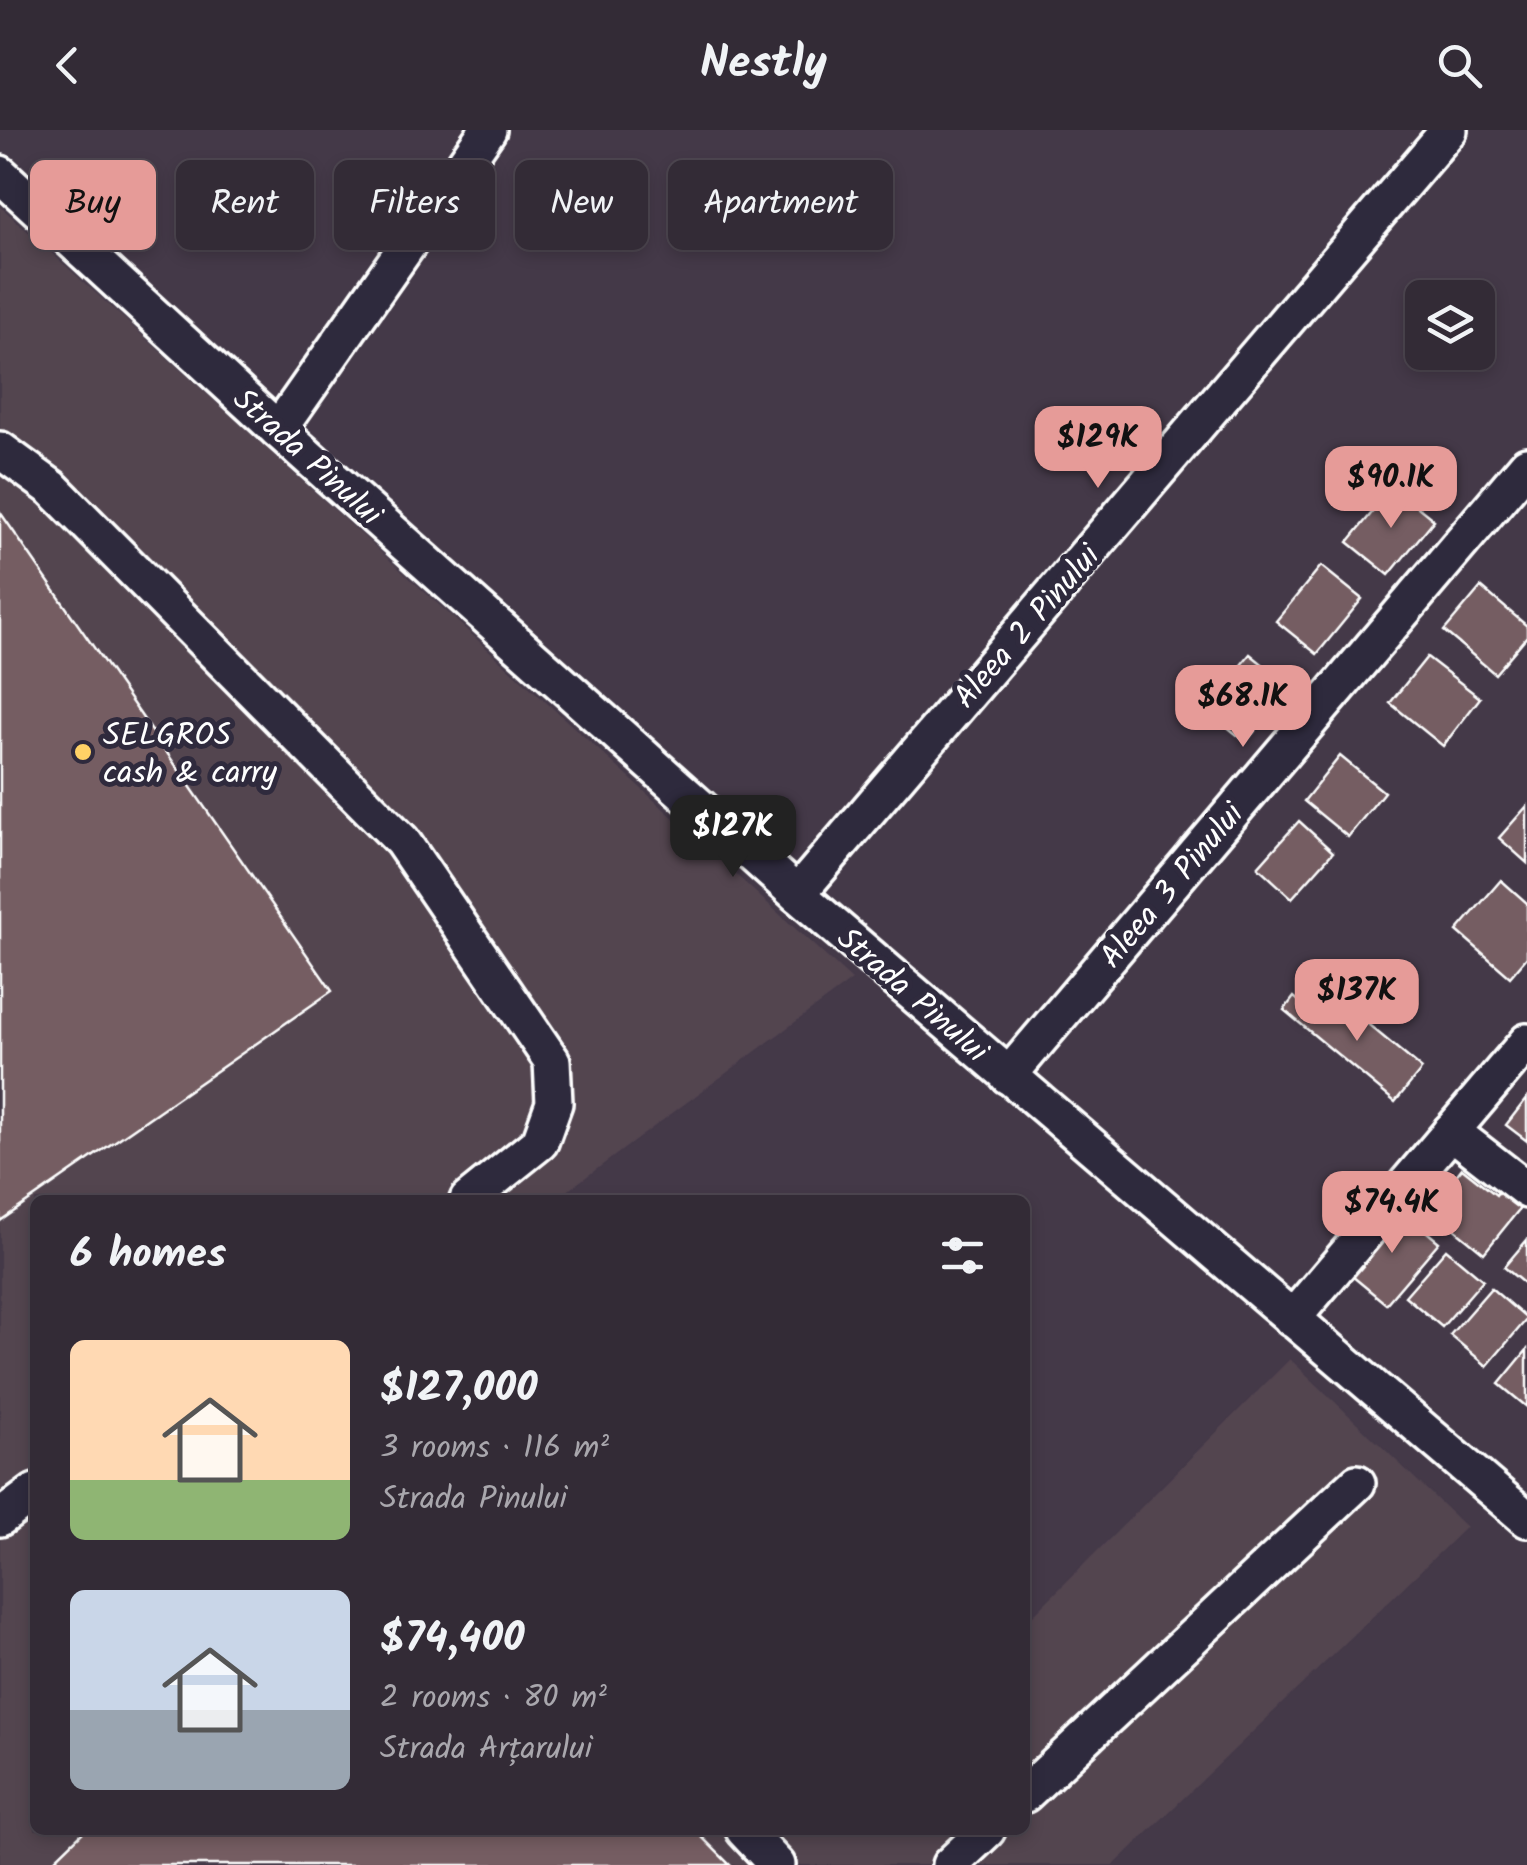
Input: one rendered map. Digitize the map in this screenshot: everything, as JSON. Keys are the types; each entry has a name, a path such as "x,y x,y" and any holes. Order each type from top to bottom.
{"street":[{"path":"278,430 488,130"},
{"name":"Aleea 2 Pinului","path":"797,894 1449,130"},
{"name":"Strada Pinului","path":"0,174 278,430 797,894 1527,1519"},
{"path":"0,450 52,488 402,841 552,1060 554,1103 540,1142 474,1195"},
{"name":"Aleea 3 Pinului","path":"1008,1076 1527,466"},
{"path":"1292,1319 1527,1042"},
{"path":"1451,1132 1527,1190"},
{"path":"1030,1789 1357,1483"},
{"path":"0,1518 30,1496"},
{"path":"749,1835 777,1865"},
{"path":"950,1865 982,1835"}],"shaded area":[{"path":"0,206 30,233 30,250 48,250 852,980 562,1195 30,1195 30,1835 1030,1835 1030,1618 1290,1359 1466,1527 1114,1865 0,1865"}],"building":[{"path":"1393,487 1434,520 1389,575 1348,542"},
{"name":"SELGROS cash & carry","path":"0,512 332,991 38,1195 30,1195 30,1200 0,1221"},
{"path":"1321,566 1362,599 1317,654 1276,621"},
{"path":"1481,587 1527,626 1527,636 1495,674 1444,631"},
{"path":"1250,654 1291,687 1246,742 1205,709"},
{"path":"1427,657 1480,698 1443,746 1390,703"},
{"path":"1340,756 1384,792 1348,837 1304,801"},
{"path":"1527,806 1527,863 1499,838"},
{"path":"1299,821 1333,852 1292,898 1258,867"},
{"path":"1501,880 1527,903 1527,957 1510,977 1457,931"},
{"path":"1328,991 1422,1069 1395,1102 1284,1010 1294,997 1311,1011"},
{"path":"1527,1098 1527,1141 1506,1125"},
{"path":"1462,1168 1496,1195 1504,1184 1526,1201 1484,1253 1430,1209"},
{"path":"1399,1209 1439,1242 1386,1304 1346,1271"},
{"path":"1527,1240 1527,1286 1504,1267"},
{"path":"1446,1249 1483,1280 1442,1327 1405,1296"},
{"path":"1491,1288 1527,1319 1487,1366 1450,1335"},
{"path":"1527,1350 1527,1407 1499,1384"},
{"path":"80,1835 700,1835 730,1865 49,1865"}],"place":[{"name":"SELGROS cash & carry","path":"83,752"}]}
